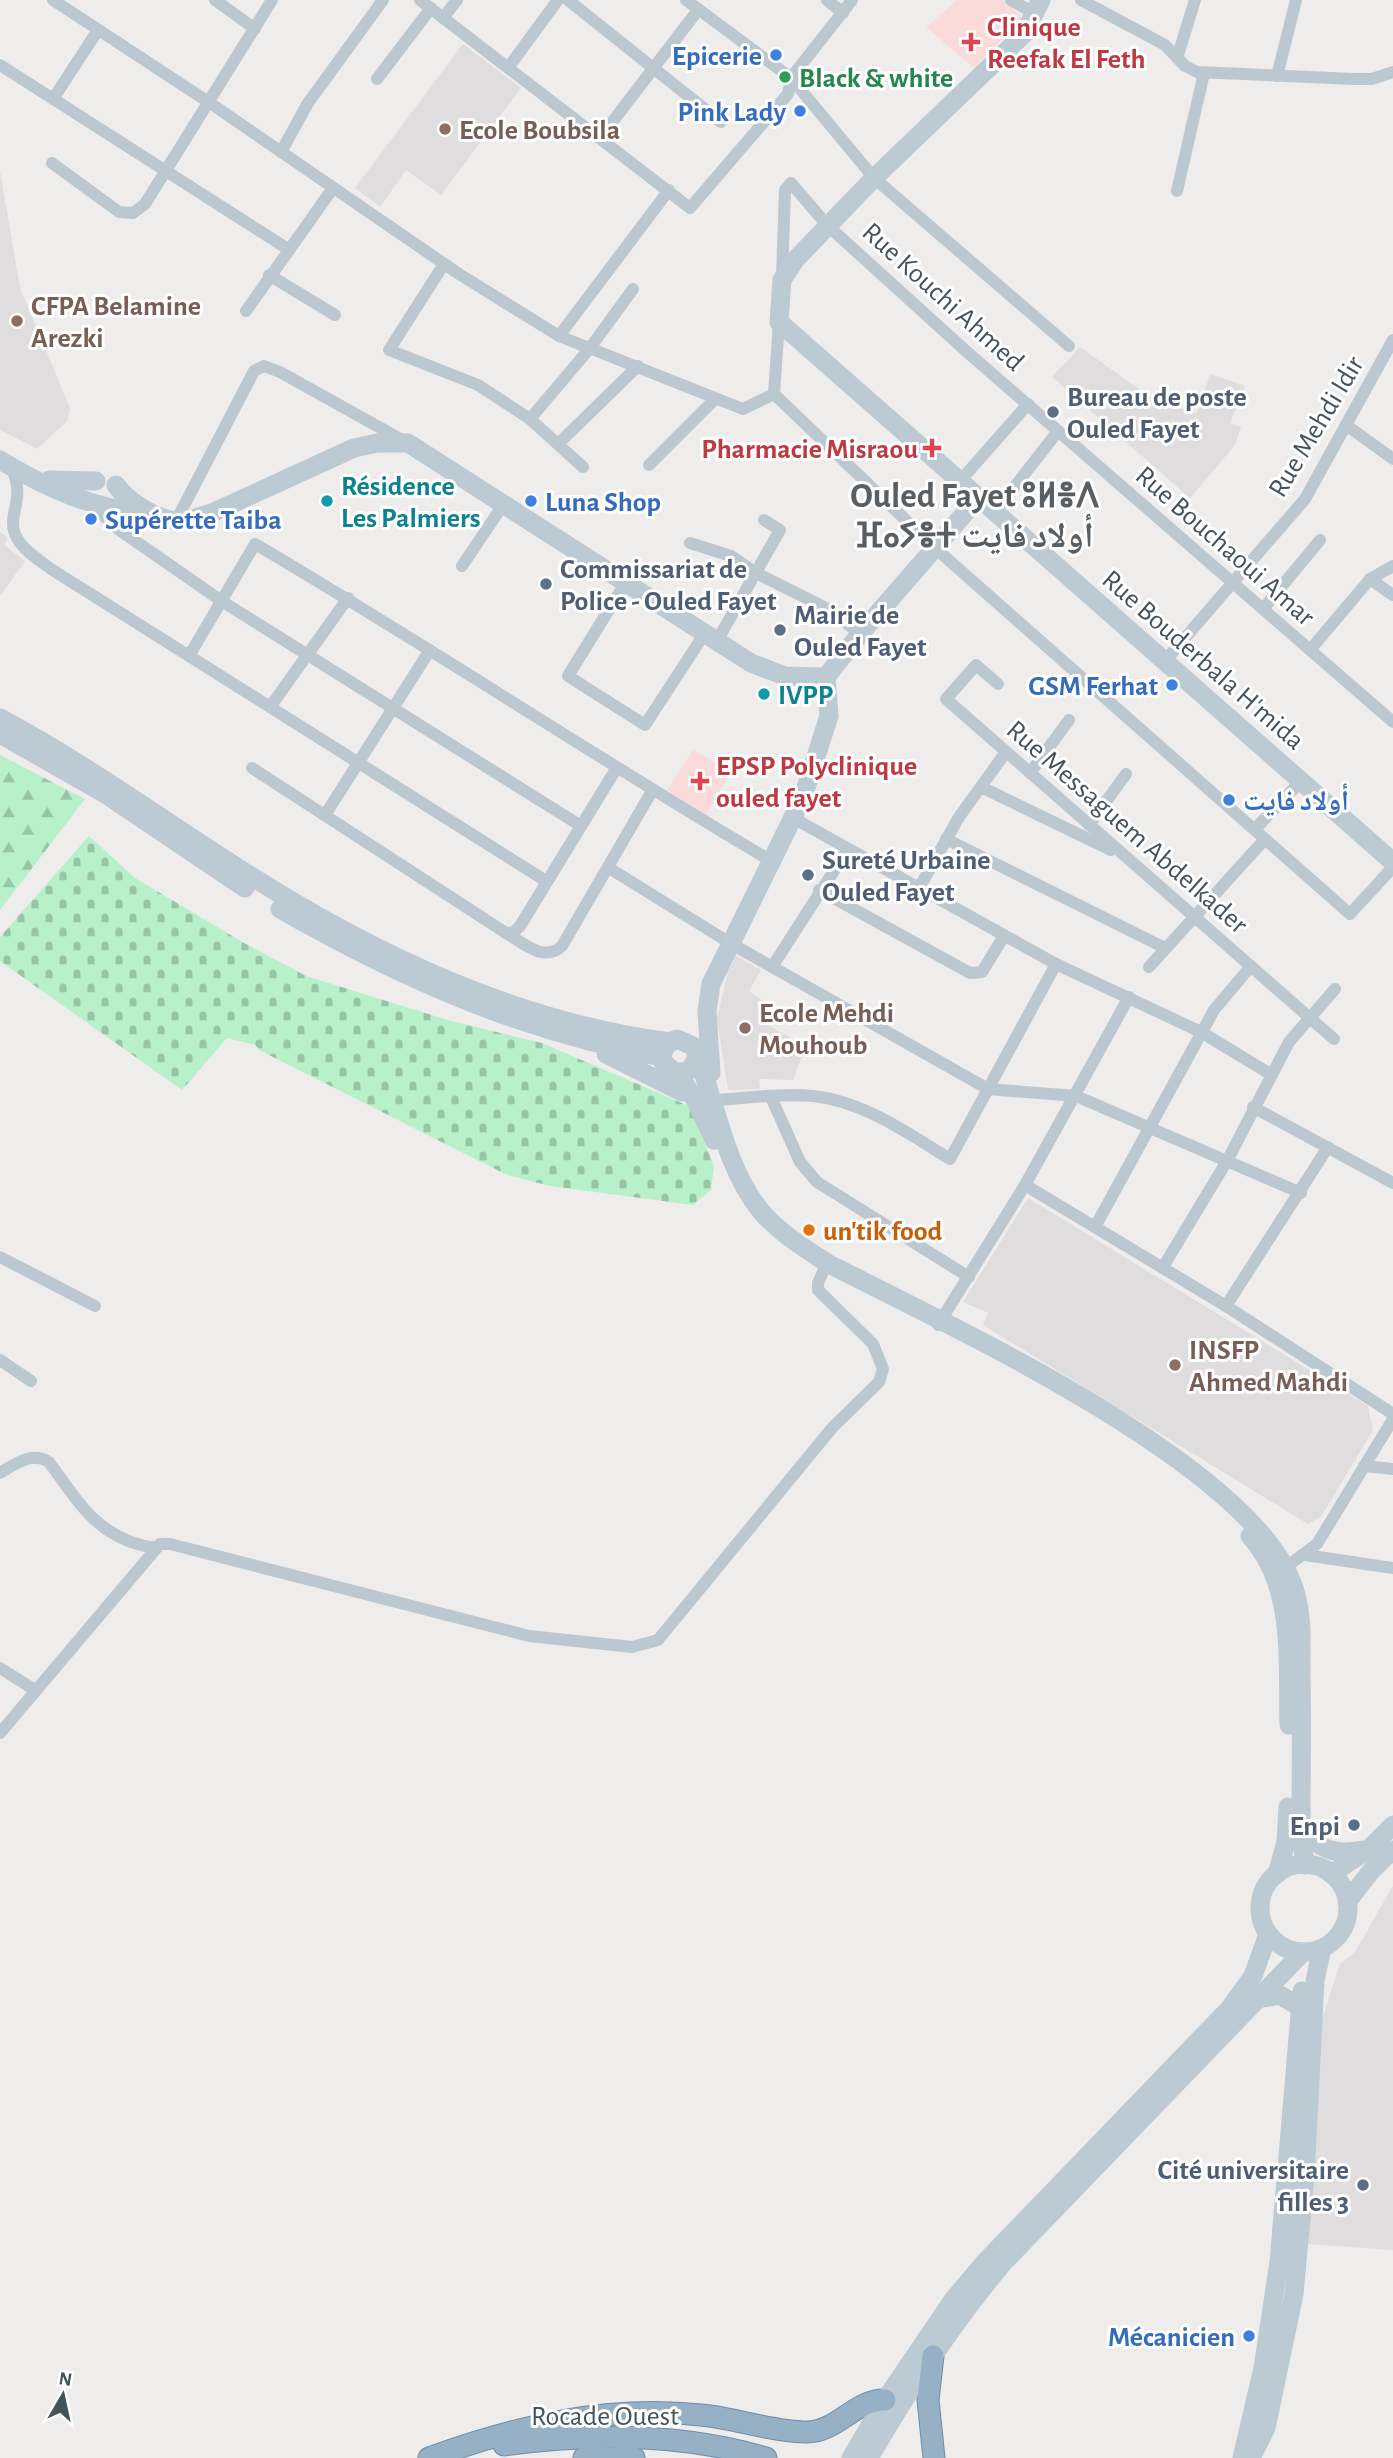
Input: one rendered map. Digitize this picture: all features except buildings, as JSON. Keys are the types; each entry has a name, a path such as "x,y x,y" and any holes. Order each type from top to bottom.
{"highway":[{"path":"933,2356 928,2399 934,2458"},
{"path":"429,2458 487,2437 595,2415 624,2412 703,2415 807,2432 827,2428 868,2403 891,2404"},
{"name":"Rocade Ouest","path":"443,2458 533,2441 619,2437 707,2445 766,2458"},
{"name":"Rocade Ouest","path":"584,2458 634,2458"}],"main road":[{"path":"779,322 782,280 795,260 874,178 1024,34 1039,7"},
{"name":"Rue Bouderbala H'mida","path":"779,322 1393,864"},
{"path":"6,464 47,488 112,510 170,519 212,513 354,449 377,443 408,443 751,663 785,676 827,677"},
{"path":"6,464 53,480 110,479 122,494 170,519"},
{"path":"96,481 91,494 101,505 109,505 116,498 116,485"},
{"path":"978,498 860,634 827,677 829,716 793,818 710,984 706,1100 729,1179 746,1211 764,1231 825,1266 1053,1381 1210,1484 1270,1542 1300,1619 1301,1831 1305,1865"},
{"path":"0,718 95,772 288,899 423,969 509,1006 667,1047"},
{"path":"0,734 107,795 241,886 324,934 439,991 556,1034 706,1100"},
{"path":"707,1011 667,1047 666,1067 678,1074 706,1100 722,1125"},
{"path":"678,1074 690,1070 696,1059 707,1011"},
{"path":"556,1034 667,1047 677,1039 689,1042 743,1186 761,1211 825,1266"},
{"path":"1281,1572 1285,1610 1289,1734 1288,1829 1276,1874 1261,1898 1261,1917 1268,1934 1280,1945 1311,1951"},
{"path":"1331,1874 1370,1848 1393,1825"},
{"path":"1301,1831 1328,1851 1350,1853 1370,1848"},
{"path":"851,2458 891,2404 933,2356 965,2308 1003,2263 1257,1999 1311,1951 1342,1929 1347,1902 1371,1870 1393,1850"},
{"path":"1276,1874 1305,1865 1331,1874 1341,1886 1347,1902"},
{"path":"869,2458 891,2404 953,2300 984,2263 1236,2001 1259,1963 1268,1934"},
{"path":"1242,2458 1263,2368 1279,2262 1300,2007 1311,1951"},
{"path":"1251,2458 1266,2428 1294,2294 1304,2176 1314,1989 1311,1951"},
{"path":"1257,1999 1280,1995 1300,2007"}],"street":[{"path":"53,0 210,103 444,264 559,336 743,409 774,394"},
{"path":"215,0 255,29"},
{"path":"52,163 119,212 129,214 142,208 272,0"},
{"path":"281,152 308,103 383,0"},
{"path":"420,0 690,208 788,94 791,78 852,0"},
{"path":"443,18 457,0"},
{"path":"508,68 558,0"},
{"path":"568,0 720,122"},
{"path":"687,0 791,78 874,178 1069,346"},
{"path":"827,0 843,12"},
{"path":"1011,0 1039,7"},
{"path":"1082,0 1125,22 1178,55 1188,68 1204,73 1372,79 1393,72"},
{"path":"1178,55 1195,0"},
{"path":"1277,76 1296,0"},
{"path":"377,79 431,8"},
{"path":"600,138 698,10"},
{"path":"53,99 98,30"},
{"path":"0,65 288,249"},
{"path":"1177,191 1204,73"},
{"name":"Rue Kouchi Ahmed","path":"782,280 786,185 791,183 827,225 1027,404"},
{"path":"246,311 332,188"},
{"path":"559,336 669,190"},
{"path":"444,264 389,350 478,385 530,419 583,467"},
{"path":"269,275 335,315"},
{"path":"530,419 590,348 633,289"},
{"path":"774,394 779,322"},
{"name":"Rue Mehdi Idir","path":"1165,661 1305,499 1392,346"},
{"path":"170,519 254,371 264,366 280,372 408,443"},
{"path":"558,444 638,366"},
{"path":"774,394 936,548 1350,914 1393,864"},
{"path":"649,465 715,399"},
{"path":"961,480 1027,404"},
{"name":"Rue Bouchaoui Amar","path":"1027,404 1393,722"},
{"path":"1346,425 1393,459"},
{"path":"995,512 1058,431"},
{"path":"6,464 19,485 15,534 27,550 51,569 546,881"},
{"path":"101,505 105,517 117,529 223,602 394,706 581,826"},
{"path":"462,566 503,505"},
{"path":"625,582 568,676 645,725 756,573 779,530 764,520"},
{"path":"1263,609 1320,540"},
{"path":"690,543 732,556 756,573 830,610 860,634"},
{"path":"189,656 255,544 348,598 616,769 773,862"},
{"path":"1310,650 1370,579 1393,566"},
{"path":"1370,579 1393,595"},
{"path":"270,707 348,598"},
{"path":"324,816 430,650"},
{"name":"Rue Messaguem Abdelkader","path":"998,684 976,665 946,699 1334,1039"},
{"path":"1030,773 1069,720"},
{"path":"918,890 946,839 1006,752"},
{"path":"252,768 538,952 557,951 609,868 652,791"},
{"path":"506,933 520,926 616,769"},
{"path":"1089,825 1126,774"},
{"path":"1255,829 1301,781"},
{"path":"981,787 1127,858"},
{"path":"793,818 918,890 1056,964 1201,1032 1272,1075"},
{"path":"946,839 1165,948"},
{"path":"1149,967 1265,839"},
{"path":"772,967 819,890 848,849"},
{"path":"609,868 730,943 988,1089 1076,1096 1149,1130 1301,1193"},
{"path":"819,890 970,973 982,972 1004,936"},
{"path":"706,1100 815,1096 852,1105 895,1125 950,1158 1056,964"},
{"path":"1095,1227 1214,1010 1251,966"},
{"path":"1163,1267 1227,1161 1289,1042 1335,989"},
{"path":"939,1325 1025,1185 1129,997"},
{"path":"771,1097 800,1162 817,1182 969,1276"},
{"path":"1253,1107 1393,1183"},
{"path":"1226,1306 1301,1193 1328,1147"},
{"path":"1025,1185 1226,1306 1393,1416 1317,1544 1281,1572"},
{"path":"0,1257 94,1306"},
{"path":"0,1733 160,1544 170,1544 529,1636 632,1647 658,1640 832,1428 879,1382 883,1369 873,1344 818,1290 825,1266"},
{"path":"0,1360 31,1381"},
{"path":"0,1473 26,1459 41,1457 48,1462 77,1504 95,1522 135,1545 156,1548"},
{"path":"1364,1466 1393,1469"},
{"path":"1306,1555 1393,1568"},
{"path":"0,1668 34,1690"}],"shaded area":[{"name":"Clinique Reefak El Feth","path":"957,0 1003,0 1023,18 974,68 926,27"},
{"name":"Ecole Boubsila","path":"463,44 521,88 441,195 406,170 380,207 355,188"},
{"name":"CFPA Belamine Arezki","path":"0,171 20,288 70,408 68,420 37,449 0,430"},
{"path":"1080,347 1167,409 1168,405 1197,413 1210,374 1245,386 1230,423 1241,427 1235,445 1190,498 1052,377"},
{"path":"0,532 8,538 4,545 25,561 0,596"},
{"name":"EPSP Polyclinique ouled fayet","path":"693,750 731,771 706,815 667,790"},
{"name":"Ecole Mehdi Mouhoub","path":"736,956 761,970 749,991 763,1001 762,1022 806,1046 793,1080 759,1079 760,1089 728,1090 717,1018 728,972"},
{"name":"INSFP Ahmed Mahdi","path":"1028,1198 1368,1406 1373,1430 1321,1517 1308,1524 983,1325 988,1313 963,1302"},
{"path":"1393,1886 1393,2250 1308,2244 1321,2022 1340,1964 1355,1952"}],"green space":[{"path":"0,755 85,799 0,910"},
{"path":"89,836 135,878 244,943 306,976 451,1021 542,1043 689,1106 714,1166 711,1190 693,1205 550,1186 507,1175 261,1051 255,1045 227,1038 182,1090 0,961 0,937"}],"place":[{"name":"Clinique Reefak El Feth","path":"971,42"},
{"name":"Epicerie","path":"776,55"},
{"name":"Black & white","path":"785,77"},
{"name":"Pink Lady","path":"800,111"},
{"name":"Ecole Boubsila","path":"445,129"},
{"name":"CFPA Belamine Arezki","path":"17,321"},
{"name":"Bureau de poste Ouled Fayet","path":"1053,412"},
{"name":"Pharmacie Misraou","path":"932,448"},
{"name":"Résidence Les Palmiers","path":"327,501"},
{"name":"Luna Shop","path":"531,501"},
{"name":"Supérette Taiba","path":"91,519"},
{"name":"Commissariat de Police - Ouled Fayet","path":"546,584"},
{"name":"Mairie de Ouled Fayet","path":"780,630"},
{"name":"GSM Ferhat","path":"1172,685"},
{"name":"IVPP","path":"764,694"},
{"name":"EPSP Polyclinique ouled fayet","path":"700,781"},
{"name":"أولاد فايت","path":"1229,800"},
{"name":"Sureté Urbaine Ouled Fayet","path":"808,875"},
{"name":"Ecole Mehdi Mouhoub","path":"745,1028"},
{"name":"un'tik food","path":"809,1230"},
{"name":"INSFP Ahmed Mahdi","path":"1175,1365"},
{"name":"Enpi","path":"1354,1825"},
{"name":"Cité universitaire filles 3","path":"1363,2185"},
{"name":"Mécanicien","path":"1249,2336"}],"district":[{"name":"Ouled Fayet ⵓⵍⴻⴷ ⴼⴰⵢⴻⵜ أولاد فايت","path":"975,515"}]}
